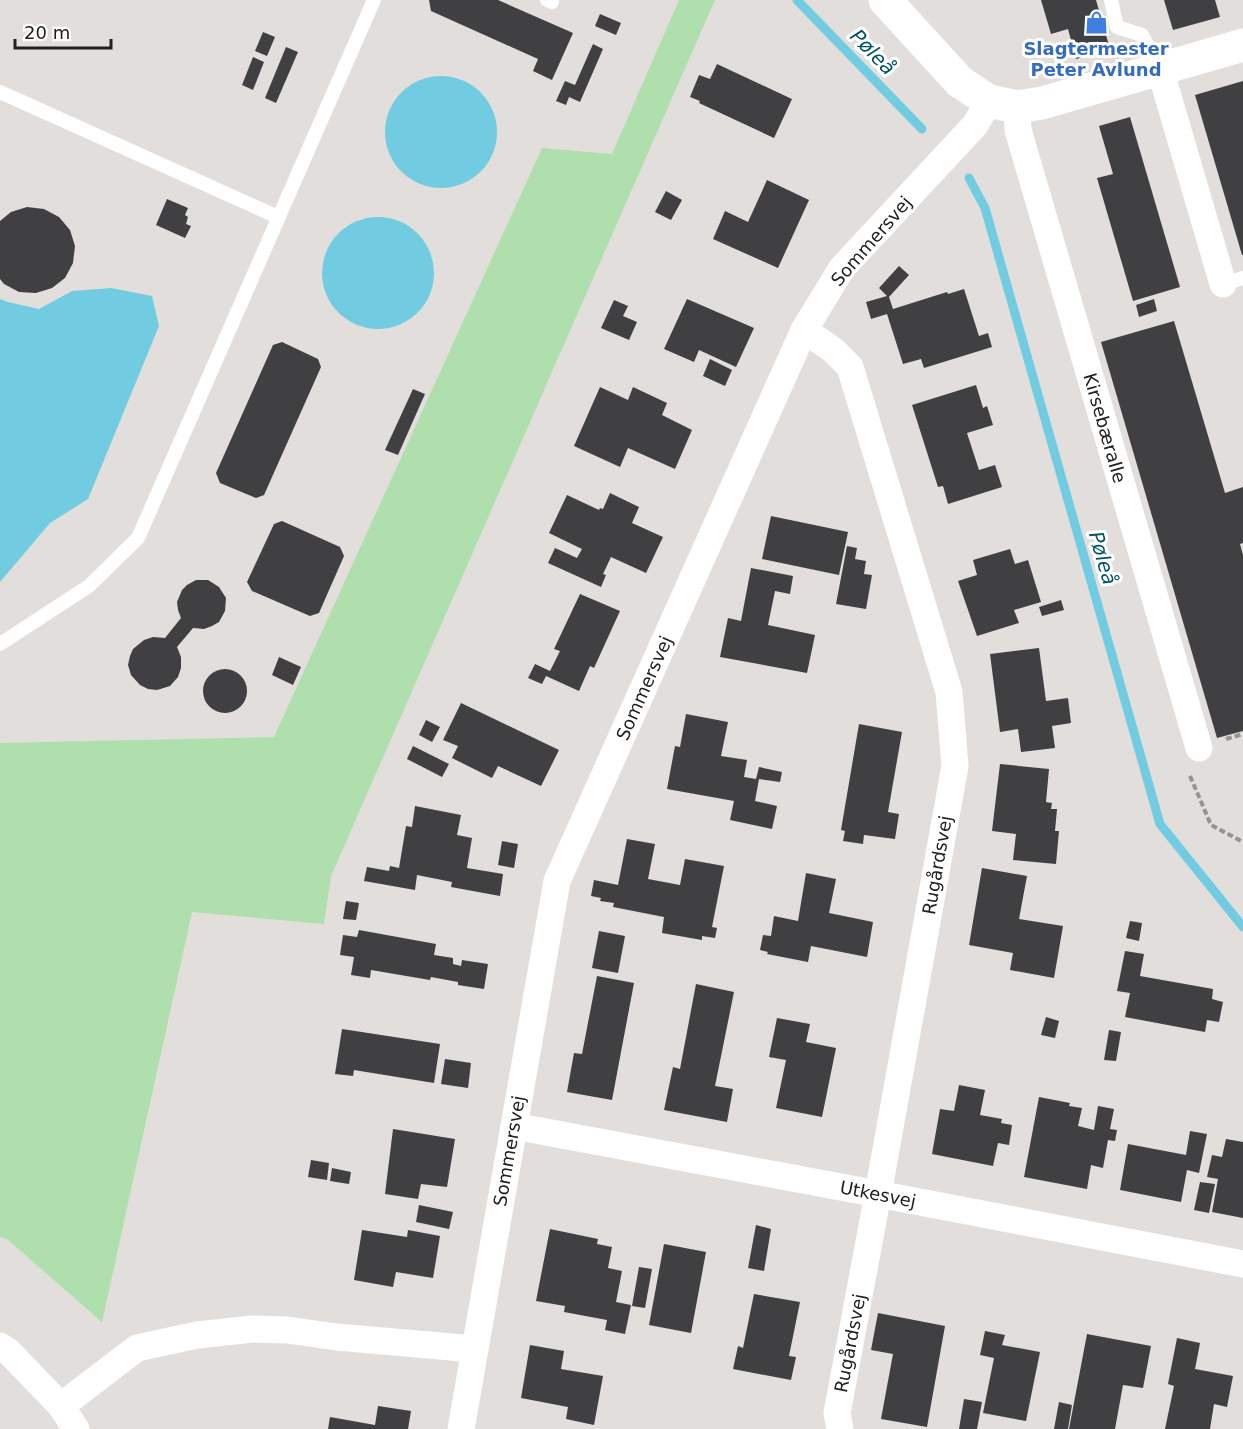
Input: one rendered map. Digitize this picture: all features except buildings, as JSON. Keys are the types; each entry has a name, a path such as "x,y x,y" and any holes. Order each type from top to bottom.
{"street":[{"path":"885,0 960,82 1003,104 1042,103 1243,45"},
{"path":"1160,69 1233,281"},
{"name":"Sommersvej","path":"461,1429 557,881 804,330 842,268 975,125 1003,104"},
{"name":"Kirsebæralle","path":"1003,104 1018,130 1199,747"},
{"name":"Rugårdsvej","path":"804,330 832,350 850,367 949,692 955,766 837,1413 840,1429"},
{"name":"Utkesvej","path":"513,1126 1243,1264"},
{"path":"61,1406 137,1348 197,1335 253,1329 287,1330 337,1337 474,1349"},
{"path":"0,1346 9,1352 61,1406 76,1429"}],"lane":[{"path":"0,644 89,586 138,538 374,0"},
{"path":"1111,0 1117,27 1142,35 1160,69"},
{"path":"0,92 278,217"}],"path":[{"path":"1199,747 1186,766 1211,825 1243,842"}],"green space":[{"path":"679,0 715,0 331,876 324,924 192,912 102,1322 7,1239 0,1237 0,743 274,737 542,148 612,154"}],"water":[{"path":"441,76 463,80 481,92 493,110 497,132 493,154 481,172 463,184 441,188 419,184 401,172 389,154 385,132 389,110 401,92 419,80"},
{"path":"378,217 399,221 418,233 430,252 434,273 430,294 418,313 399,325 378,329 357,325 338,313 326,294 322,273 326,252 338,233 357,221"},
{"path":"111,288 152,296 159,326 88,499 50,523 0,582 0,299 39,309 72,291"}],"waterway":[{"name":"Pøleå","path":"797,0 922,129"},
{"name":"Pøleå","path":"969,178 985,208 1160,824 1243,927"}],"place":[{"name":"Slagtermester Peter Avlund","path":"1096,22"}]}
